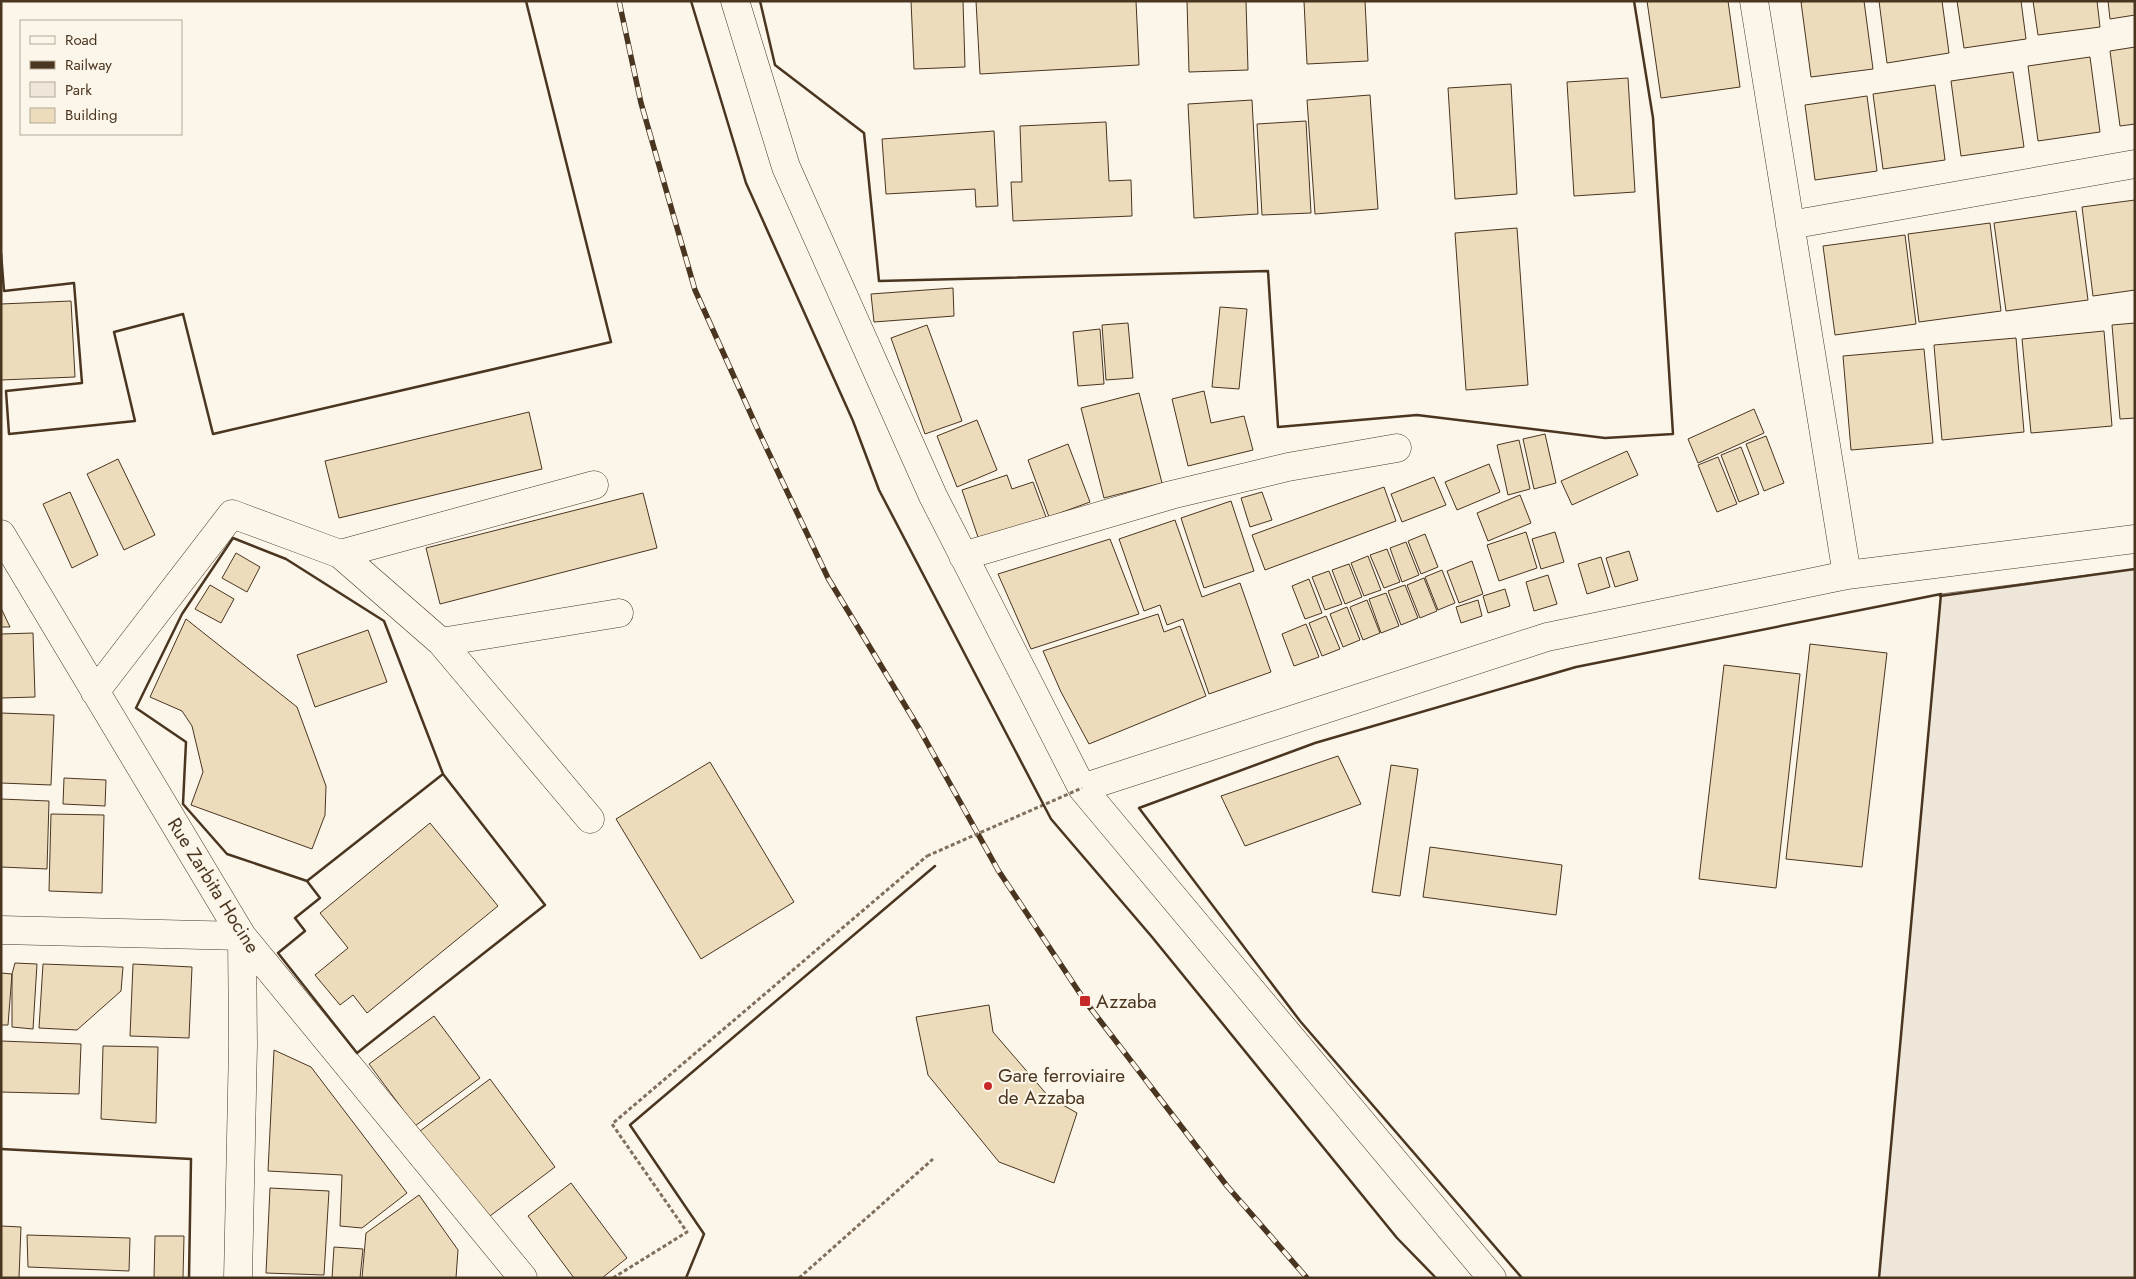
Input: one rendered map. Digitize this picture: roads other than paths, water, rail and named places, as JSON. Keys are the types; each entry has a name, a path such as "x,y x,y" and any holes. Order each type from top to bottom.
{"street":[{"path":"735,1 786,168 933,496 1082,788 1492,1278"},
{"path":"1754,1 1847,575"},
{"path":"1790,225 2135,164"},
{"path":"963,556 1171,495 1288,467 1397,448"},
{"path":"340,554 594,485"},
{"path":"95,692 232,514 340,554 441,642 590,819"},
{"name":"Rue Zarbita Hocine","path":"1,534 242,936 524,1278"},
{"path":"1082,788 1547,636 1847,575 2135,539"},
{"path":"441,642 619,613"},
{"path":"1,930 242,936 243,1045 238,1278"}],"railway":[{"path":"619,1 641,103 695,290 758,430 828,578 920,730 998,870 1085,1001 1227,1186 1307,1278"}],"place":[{"name":"Azzaba","path":"1085,1001"},
{"name":"Gare ferroviaire de Azzaba","path":"988,1086"}]}
